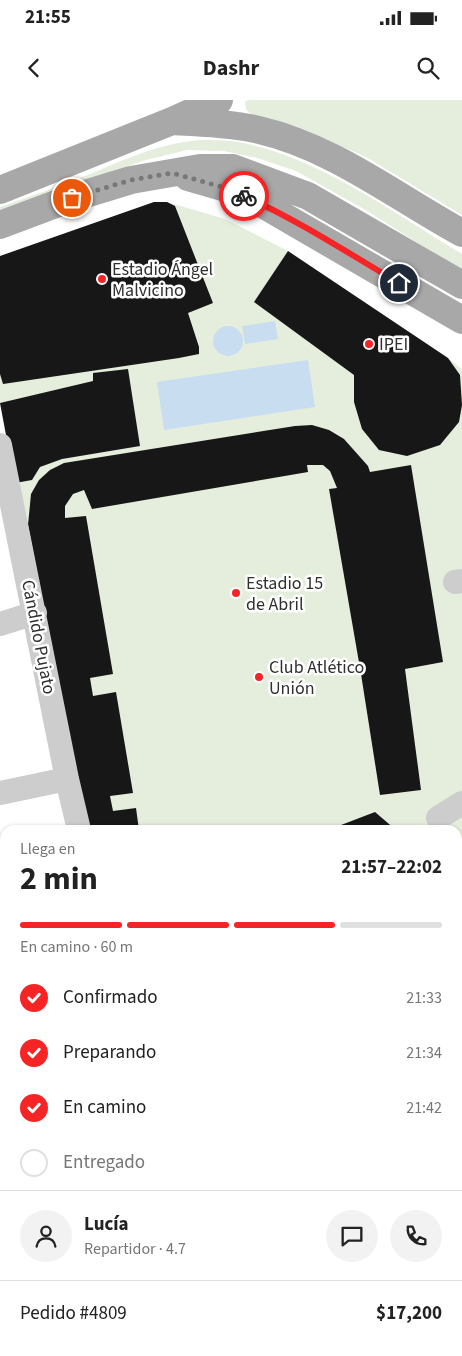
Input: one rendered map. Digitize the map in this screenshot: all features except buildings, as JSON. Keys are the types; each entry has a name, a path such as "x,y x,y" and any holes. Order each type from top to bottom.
{"main road":[{"path":"0,190 172,121 219,100"},
{"path":"172,121 231,125 259,130 298,142 343,163 462,233"},
{"path":"0,225 113,185 200,168 233,168 308,196 462,285"},
{"path":"172,173 226,188 264,205 462,320"}],"street":[{"name":"Cándido Pujato","path":"0,445 78,825"},
{"path":"0,624 34,613"},
{"path":"0,793 67,779"},
{"path":"438,818 462,803"}],"green space":[{"path":"248,100 462,100 462,215 366,157 296,126 251,115 246,109 245,102"},
{"path":"200,140 233,141 268,149 326,173 382,204 462,254 462,271 369,212 296,171 257,158 224,151 187,150 142,161 0,212 0,207 68,183 144,152 171,144"},
{"name":"Club Atlético Unión","path":"154,202 167,202 225,219 288,251 462,369 462,825 85,825 28,525 0,401 0,256"}],"water":[{"path":"275,321 278,339 245,344 242,326"},
{"path":"228,326 234,327 242,335 242,347 234,355 228,356 222,355 214,347 213,341 214,335 222,327"},
{"path":"308,360 315,407 164,430 157,382"}],"way so far":[{"path":"72,198 131,180 172,173 198,179 244,196"}],"place":[{"name":"Estadio Ángel Malvicino","path":"102,279"},
{"name":"IPEI","path":"369,344"},
{"name":"Estadio 15 de Abril","path":"236,593"},
{"name":"Club Atlético Unión","path":"259,677"}],"route":[{"path":"244,196 312,231 399,283"}]}
